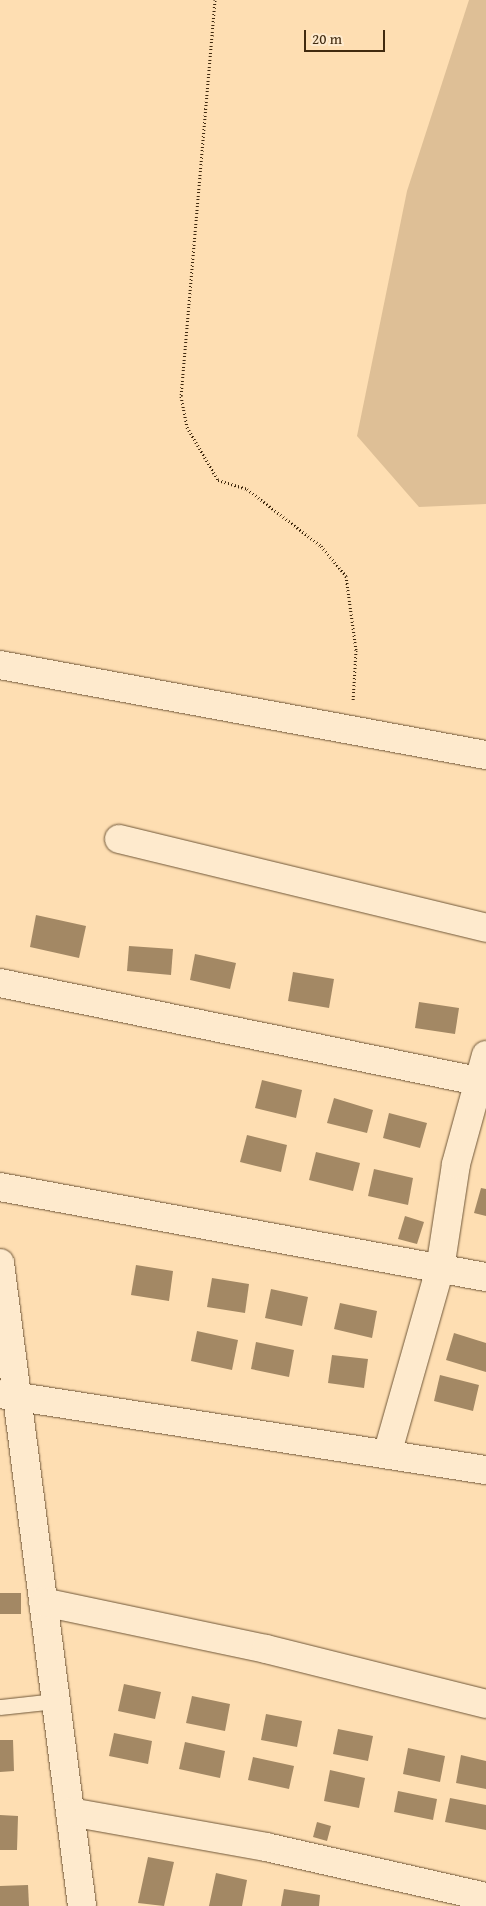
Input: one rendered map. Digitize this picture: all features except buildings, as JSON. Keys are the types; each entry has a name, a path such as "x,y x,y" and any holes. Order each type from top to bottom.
{"street":[{"path":"0,665 486,755"},
{"path":"119,839 486,928"},
{"path":"0,983 483,1082"},
{"path":"388,1451 440,1269 456,1164 483,1082 486,1055"},
{"path":"0,1187 486,1278"},
{"path":"0,1263 8,1395 43,1602 82,1906"},
{"path":"8,1395 388,1451 486,1470"},
{"path":"43,1602 266,1649 486,1704"},
{"path":"70,1812 266,1847 486,1897"}],"lane":[{"path":"0,1707 56,1701"}],"path":[{"path":"215,0 182,396 188,427 218,480 247,489 321,546 346,576 356,650 352,730"}],"shaded area":[{"path":"469,0 486,0 486,504 419,507 357,436 407,191"}]}
